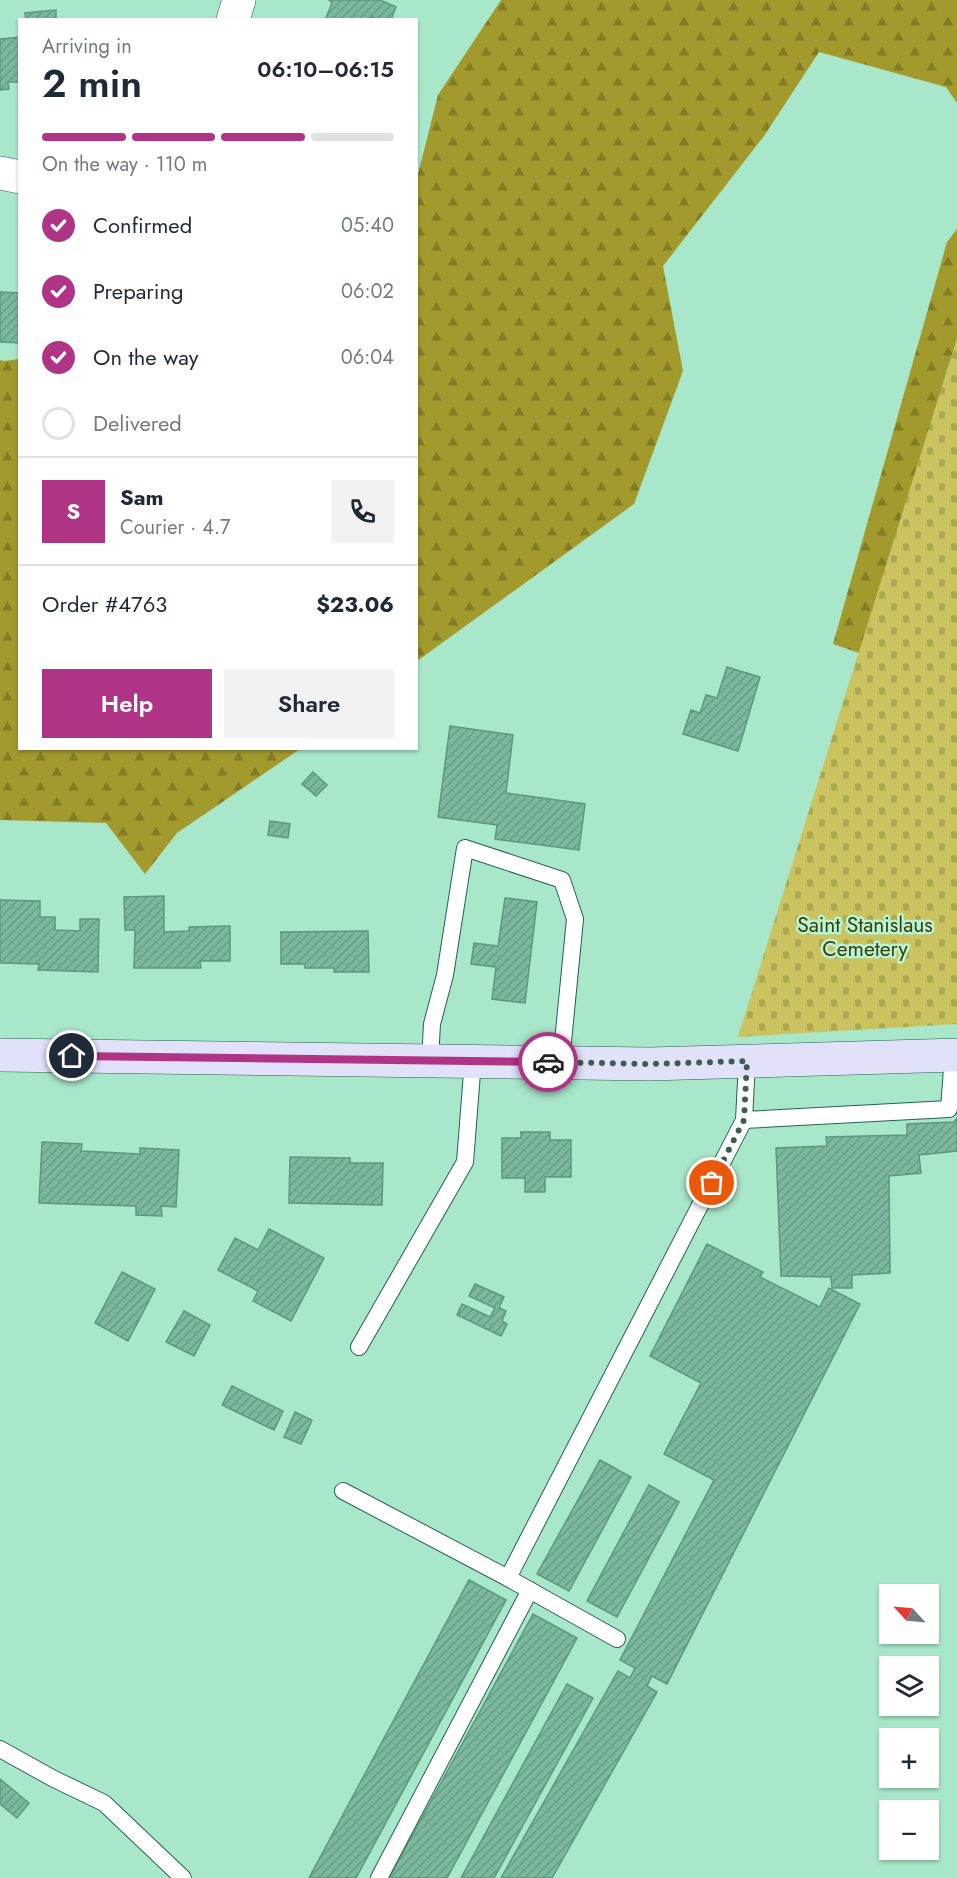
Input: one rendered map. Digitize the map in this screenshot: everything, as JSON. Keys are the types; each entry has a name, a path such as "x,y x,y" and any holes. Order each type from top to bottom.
{"main road":[{"path":"0,1055 650,1064 955,1055"}],"street":[{"path":"234,18 239,0"},
{"path":"0,173 18,177"}],"lane":[{"path":"430,1060 432,1024 445,975 465,848 562,880 575,919 561,1062"},
{"path":"744,1120 949,1109 955,1055"},
{"path":"359,1347 465,1162 473,1060"},
{"path":"508,1578 744,1120 747,1061"},
{"path":"343,1491 508,1578 617,1640"},
{"path":"379,1878 530,1590"},
{"path":"0,1749 104,1803 183,1878"}],"green space":[{"path":"501,0 957,0 957,103 946,87 819,52 764,136 663,266 683,371 634,504 418,660 418,174 438,95"},
{"path":"957,229 957,339 859,653 833,644 947,242"},
{"name":"Saint Stanislaus Cemetery","path":"957,339 957,1024 738,1037"},
{"path":"18,359 18,750 299,750 177,833 145,874 106,823 0,820 0,360"}],"building":[{"path":"329,0 380,0 396,7 392,18 326,18 332,3"},
{"path":"56,10 56,18 26,18 25,13"},
{"path":"18,37 18,82 8,82 9,89 0,90 0,39"},
{"path":"0,292 18,293 18,343 0,342"},
{"path":"727,667 760,677 738,751 683,734 691,710 700,713 706,695 717,698"},
{"path":"450,726 513,735 506,793 585,804 579,850 495,839 497,825 438,817"},
{"path":"313,772 327,785 316,796 302,784"},
{"path":"270,821 290,824 288,838 268,835"},
{"path":"164,896 164,932 189,931 189,927 230,926 230,961 200,961 201,968 134,968 135,930 125,930 124,897"},
{"path":"505,898 537,902 525,1003 492,999 496,967 471,964 474,943 498,946"},
{"path":"0,900 40,901 40,917 55,917 55,930 80,931 80,919 99,919 98,972 38,970 39,964 0,963"},
{"path":"368,931 369,972 334,972 334,968 305,968 305,964 281,964 281,932"},
{"path":"957,1118 957,1151 919,1155 921,1173 889,1176 890,1273 852,1275 852,1288 832,1288 831,1277 781,1276 776,1148 827,1146 826,1137 907,1135 907,1124 954,1122"},
{"path":"521,1132 550,1132 550,1140 571,1140 571,1177 545,1177 545,1192 525,1192 525,1178 502,1178 502,1138 521,1138"},
{"path":"42,1142 82,1144 81,1151 140,1154 140,1148 179,1150 176,1207 161,1206 162,1216 136,1215 136,1206 39,1203"},
{"path":"290,1157 350,1158 350,1163 383,1163 382,1205 289,1203"},
{"path":"269,1229 324,1258 291,1321 253,1301 258,1291 218,1270 235,1238 258,1250"},
{"path":"707,1244 763,1272 760,1277 820,1307 829,1288 860,1304 667,1684 652,1676 647,1686 657,1692 552,1878 501,1878 618,1671 630,1678 635,1668 620,1660 714,1480 664,1454 701,1383 650,1356"},
{"path":"122,1272 155,1289 128,1341 95,1323"},
{"path":"475,1284 504,1297 499,1308 506,1311 502,1321 507,1324 501,1336 457,1315 462,1304 490,1317 495,1308 469,1296"},
{"path":"184,1311 210,1325 194,1356 166,1342"},
{"path":"232,1386 283,1411 274,1430 222,1405"},
{"path":"295,1412 312,1420 301,1444 284,1437"},
{"path":"600,1460 631,1477 569,1591 537,1574"},
{"path":"649,1485 679,1502 617,1617 587,1601"},
{"path":"469,1580 506,1600 356,1878 309,1878"},
{"path":"533,1614 577,1638 447,1878 389,1878"},
{"path":"567,1684 593,1698 494,1878 461,1878"},
{"path":"0,1779 29,1803 17,1818 0,1804"}],"way so far":[{"path":"548,1062 650,1064 747,1061 744,1120 712,1183"}],"route":[{"path":"72,1056 548,1062"}]}
